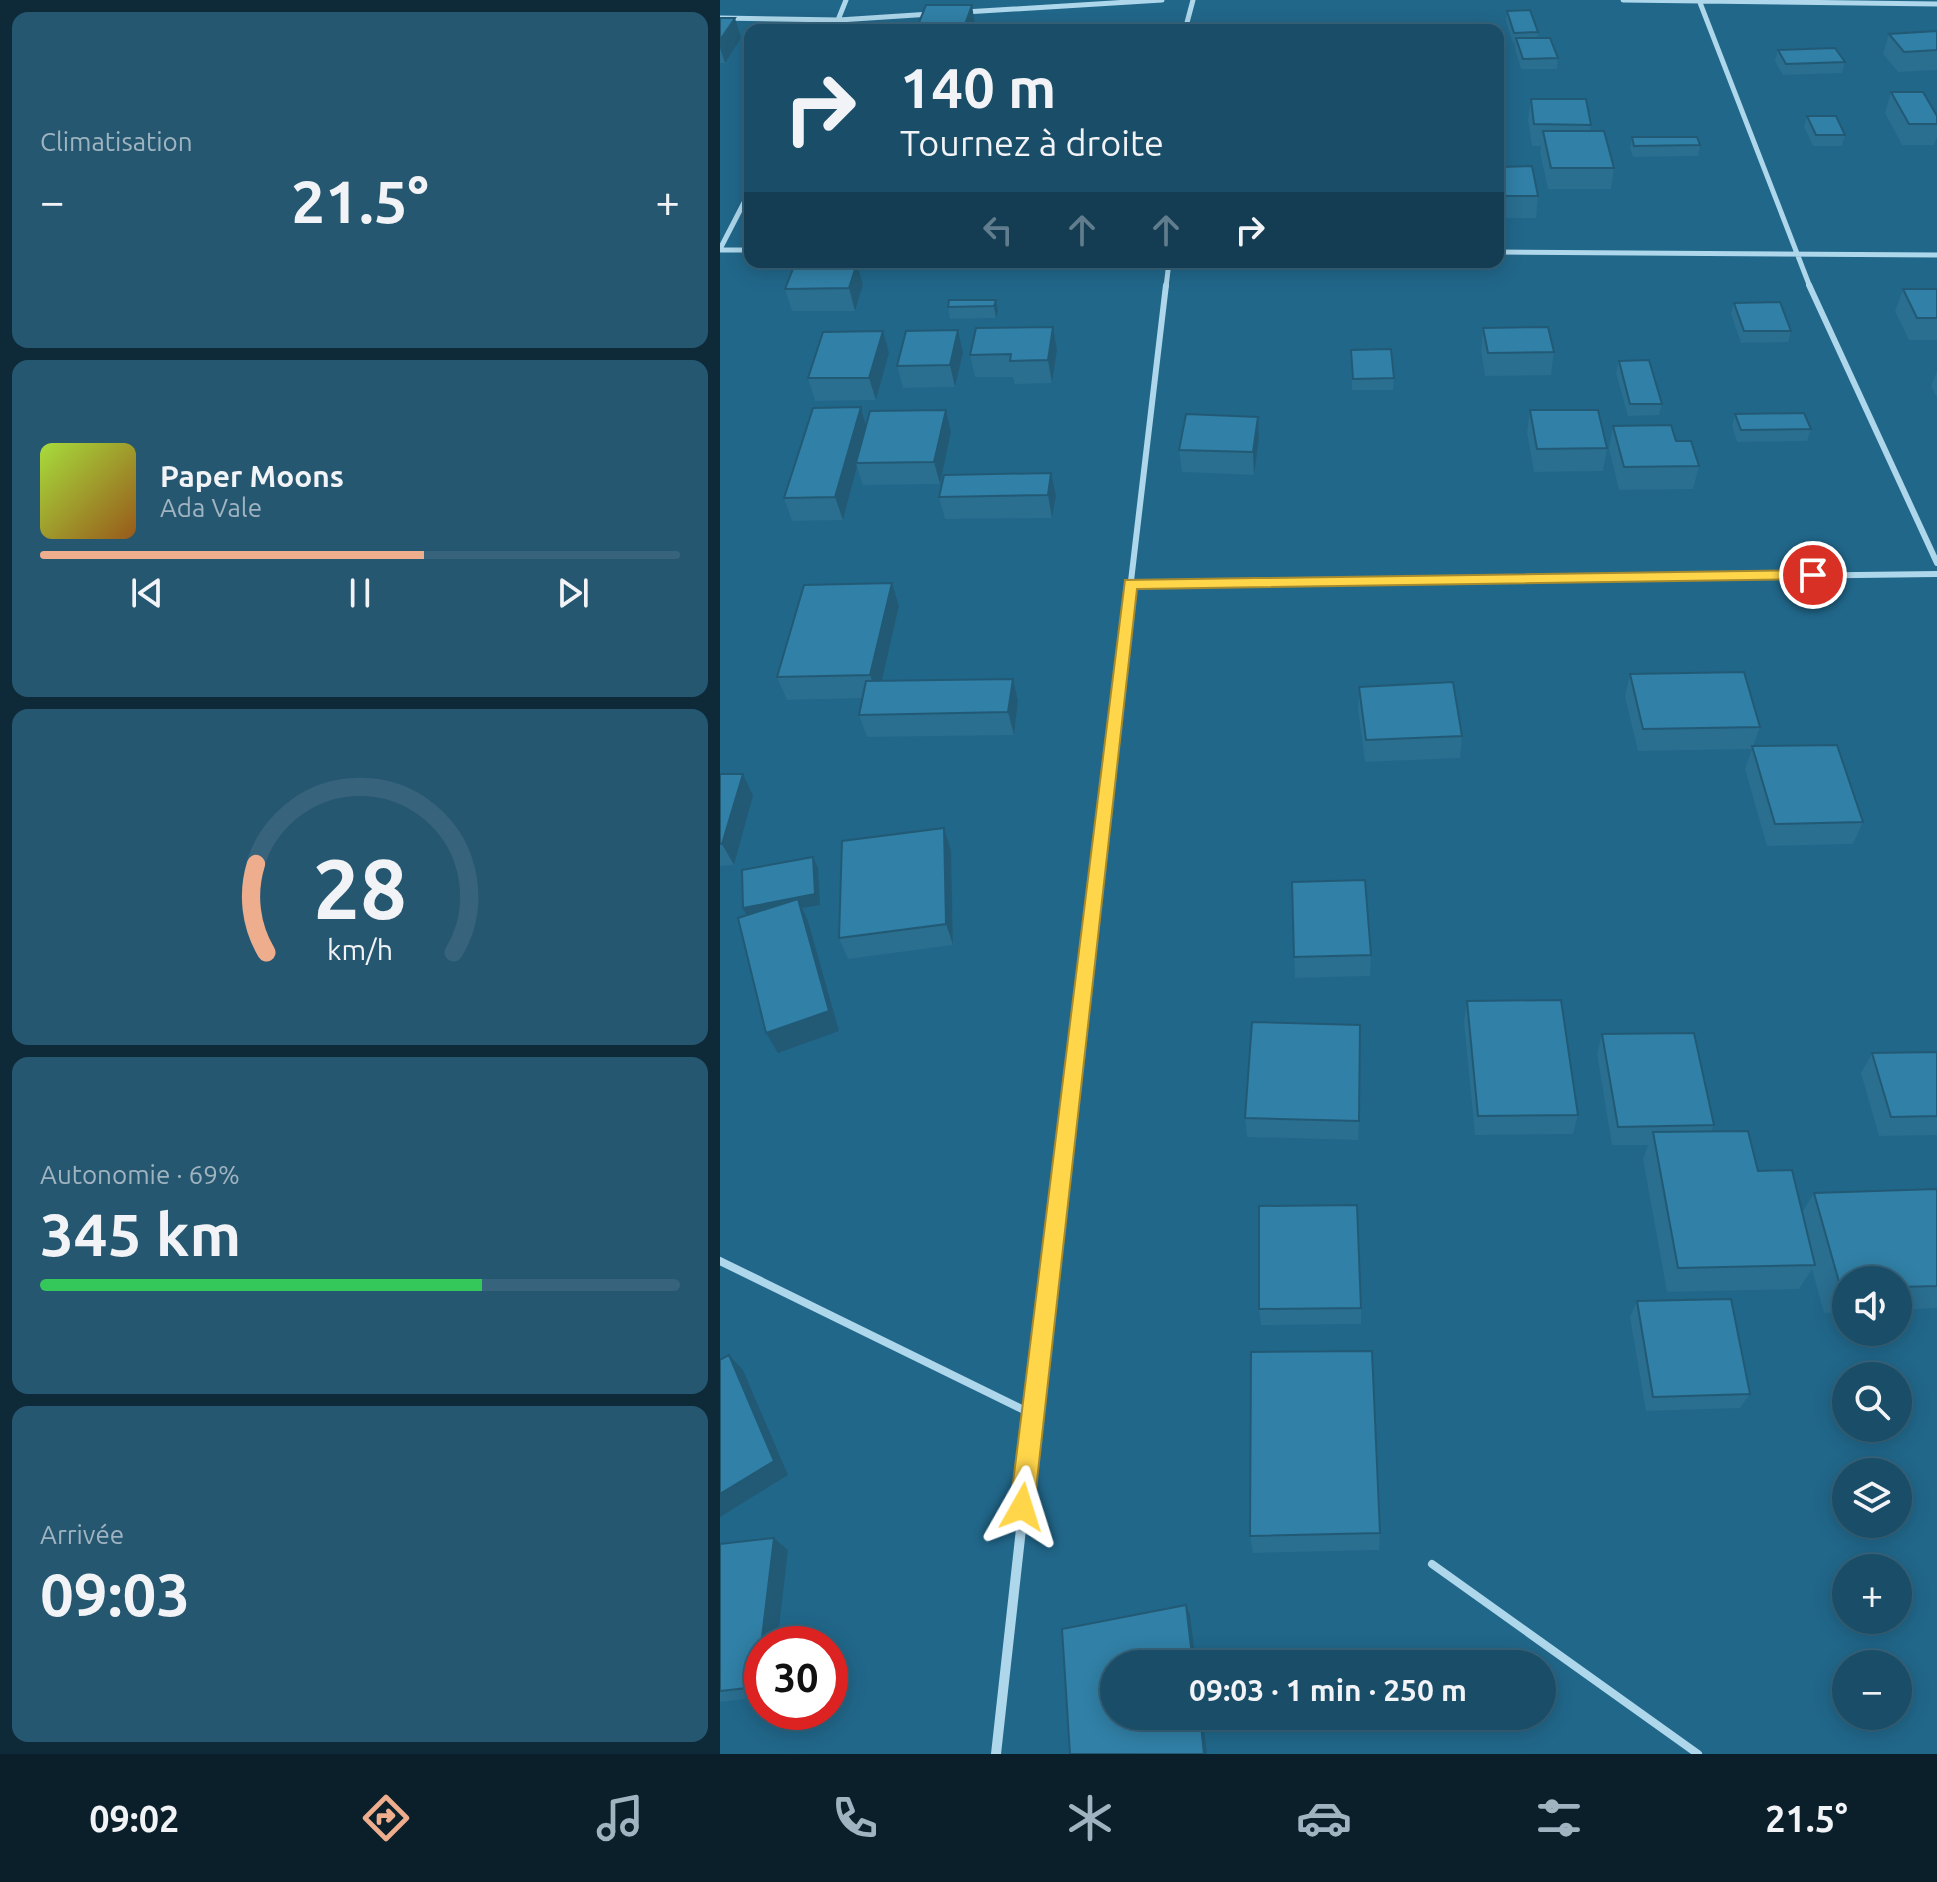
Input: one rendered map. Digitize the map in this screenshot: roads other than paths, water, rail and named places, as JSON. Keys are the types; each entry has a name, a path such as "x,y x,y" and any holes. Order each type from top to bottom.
{"street":[{"path":"837,24 846,0"},
{"path":"962,12 1162,0"},
{"path":"1187,24 1193,0"},
{"path":"1623,0 1937,4"},
{"path":"1699,0 1795,254 1937,563"},
{"path":"720,18 839,20 932,14"},
{"path":"744,203 720,250 744,250"},
{"path":"1504,252 1937,255"},
{"path":"996,1754 1032,1414 1168,268"},
{"path":"1130,584 1937,574"}],"lane":[{"path":"720,1261 1032,1414"},
{"path":"1432,1564 1698,1754"}]}
